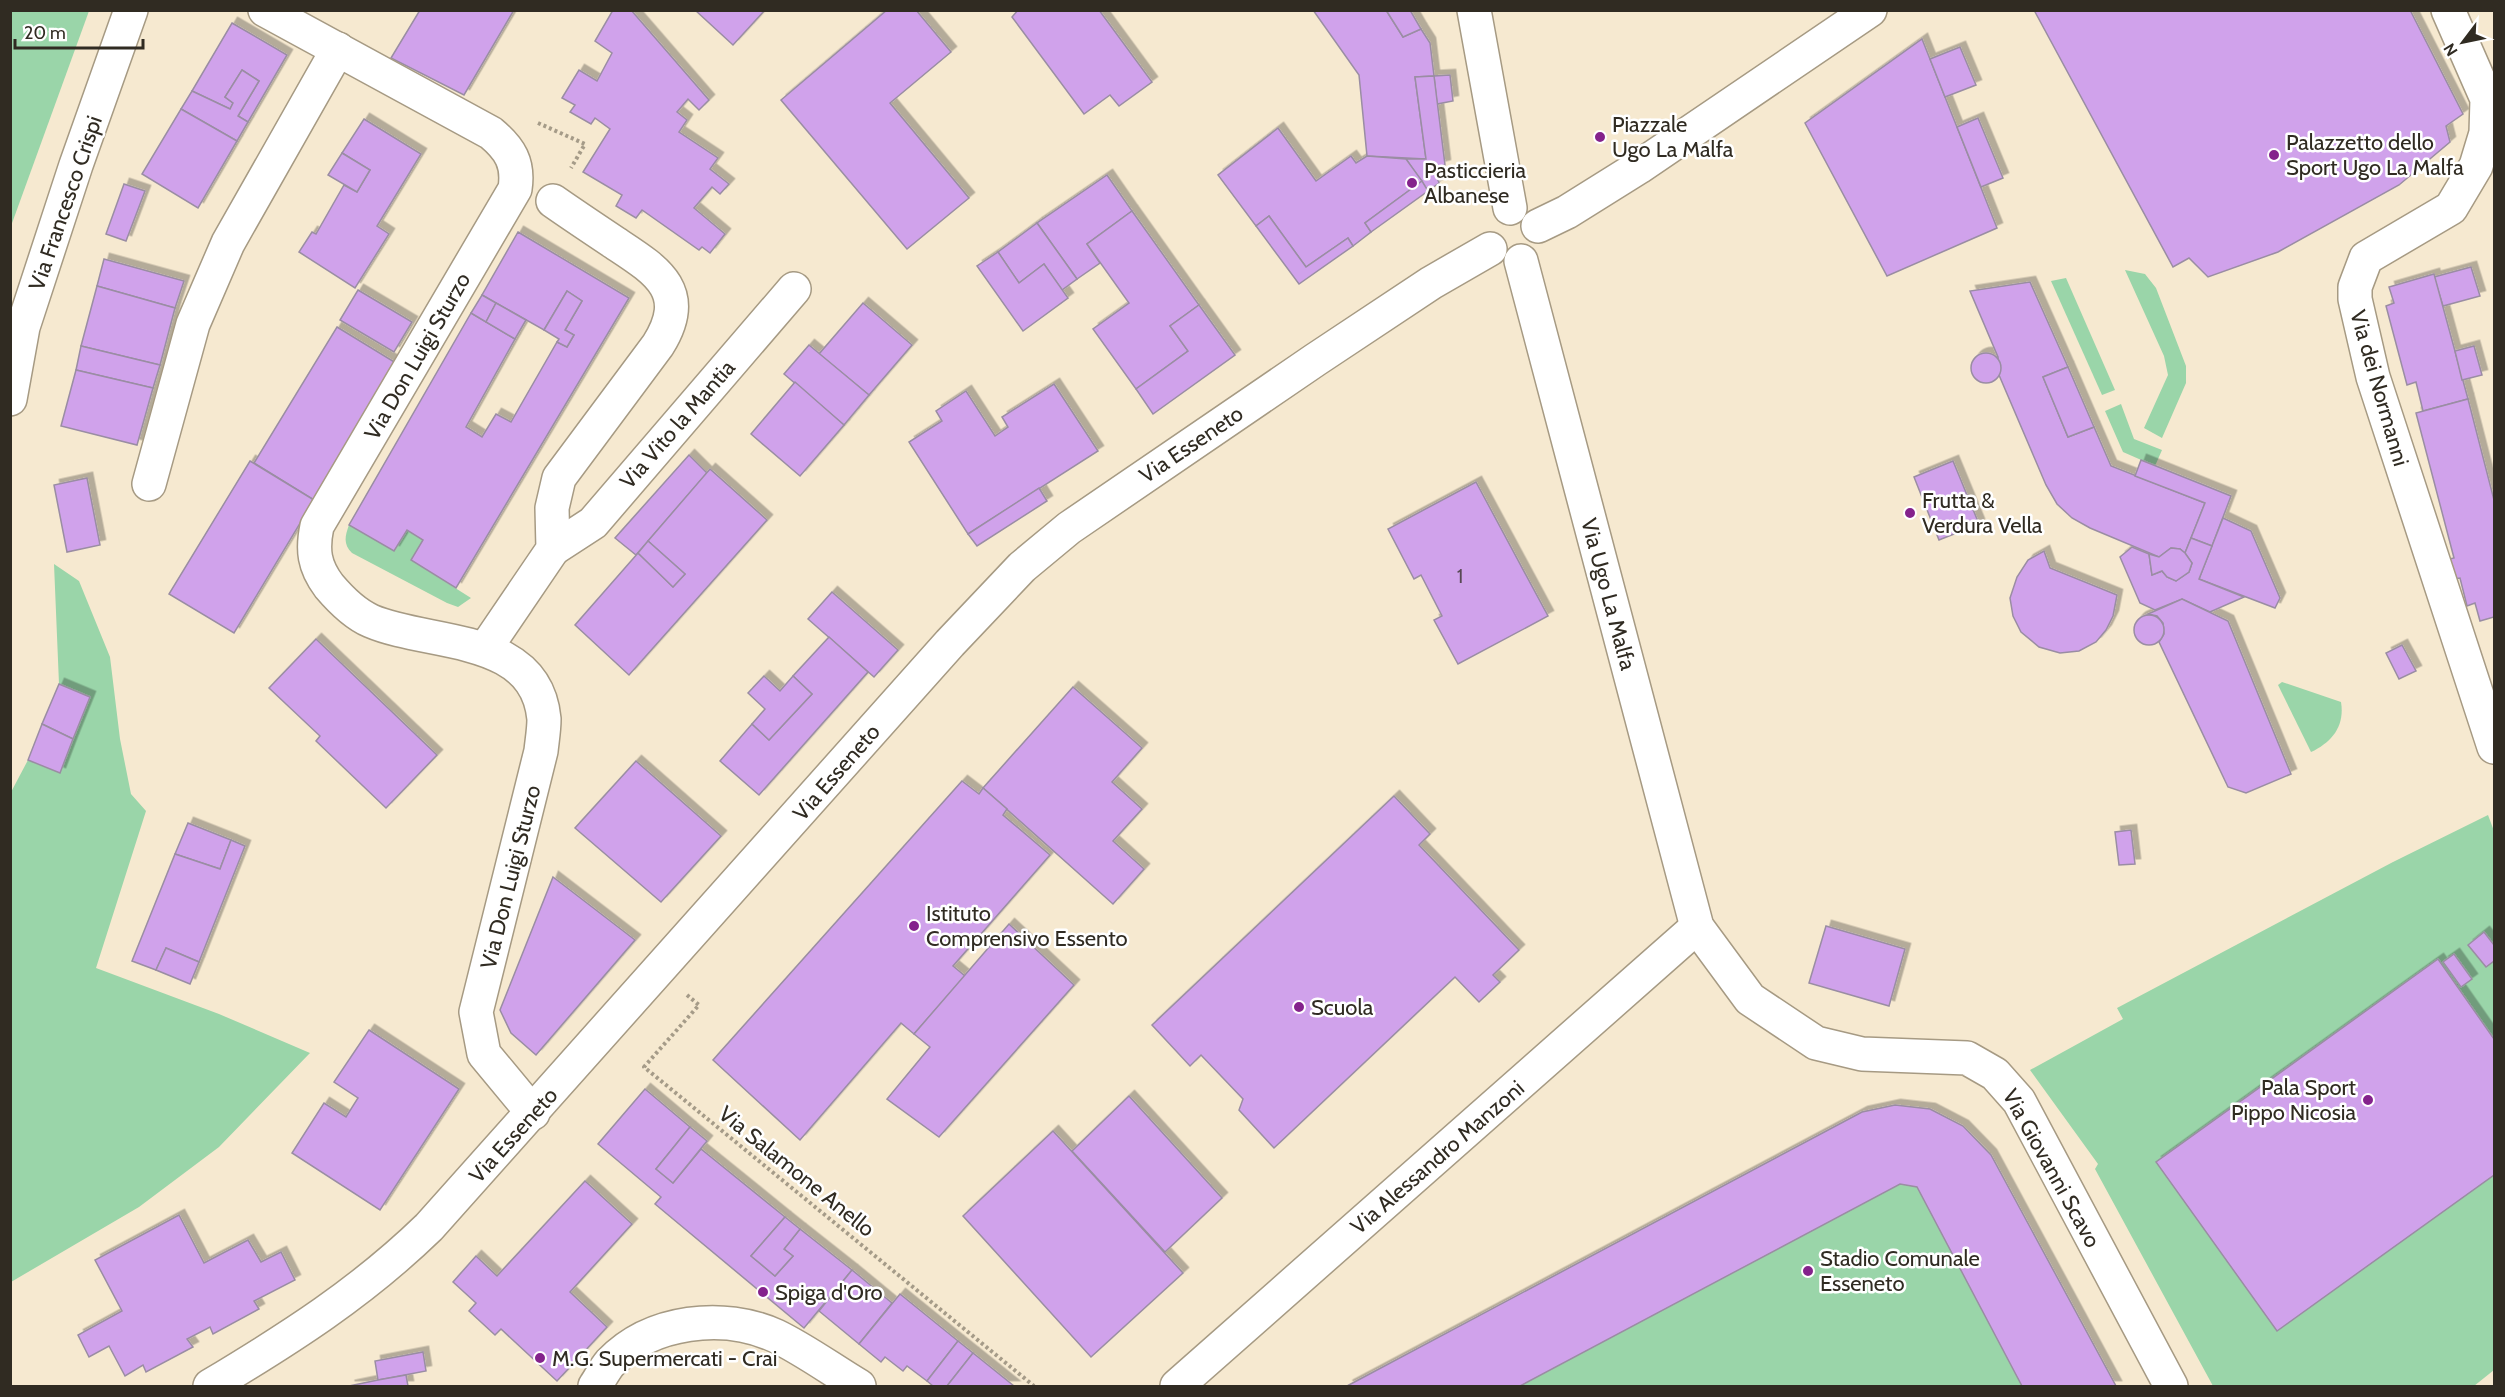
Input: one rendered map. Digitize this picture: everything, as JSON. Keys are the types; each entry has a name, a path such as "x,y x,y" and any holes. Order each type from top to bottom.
{"street":[{"name":"Via Francesco Crispi","path":"10,399 23,327 76,165 131,10"},
{"name":"Via Don Luigi Sturzo","path":"265,10 491,133 505,145 517,172 515,189 317,526 312,547 319,572 338,596 371,621 485,649 519,667 535,687 544,719 542,752 476,1012 484,1054 533,1113"},
{"path":"1474,10 1510,208"},
{"path":"1538,226 1567,212 1639,167 1870,10"},
{"name":"Via dei Normanni","path":"2448,10 2487,99 2486,133 2476,166 2451,208 2366,258 2355,287 2355,299 2373,377 2494,747"},
{"path":"149,484 193,324 228,243 338,49"},
{"path":"485,649 553,549 552,508 559,478 658,345 670,320 669,293 656,270 553,201"},
{"path":"1510,208 1527,213 1538,226 1538,243 1534,251 1521,261 1503,260 1490,249 1486,241 1489,223 1494,216 1510,208"},
{"name":"Via Esseneto","path":"210,1386 246,1377 368,1284 429,1227 660,971 942,651 1022,567 1116,495 1431,283 1490,249"},
{"name":"Via Ugo La Malfa","path":"1521,261 1697,927"},
{"name":"Via Vito la Mantia","path":"553,549 593,523 794,289"},
{"name":"Via Alessandro Manzoni","path":"1177,1386 1697,927"},
{"name":"Via Giovanni Scavo","path":"1697,927 1750,999 1816,1044 1862,1054 1967,1058 1995,1074 2008,1086 2019,1101 2170,1386"},
{"path":"595,1386 610,1364 633,1345 659,1332 688,1324 718,1323 748,1326 777,1336 859,1386"}],"path":[{"path":"534,122 585,144"},
{"name":"Via Salamone Anello","path":"660,971 699,1005 644,1067 1034,1386"}],"green space":[{"path":"10,11 89,11 11,226"},
{"path":"2125,270 2145,274 2156,288 2186,366 2186,383 2162,438 2144,428 2168,375 2164,356"},
{"path":"2066,278 2115,390 2102,395 2051,281"},
{"path":"2121,404 2134,439 2162,450 2155,466 2123,452 2105,411"},
{"path":"349,525 394,551 407,530 423,540 411,560 471,598 458,607 447,603 352,553 346,540"},
{"path":"54,564 79,581 110,657 120,739 131,794 146,811 96,968 219,1014 310,1053 219,1147 139,1207 11,1282 10,794 28,760 60,773 90,697 59,684"},
{"path":"2282,682 2341,702 2339,726 2331,738 2311,752 2278,685"},
{"path":"2488,815 2494,831 2494,1370 2474,1386 2213,1386 2095,1169 2098,1164 2030,1070 2123,1019 2117,1008 2393,862"},
{"name":"Stadio Comunale Esseneto","path":"1895,1105 1926,1110 1949,1119 1969,1133 1991,1155 2116,1386 1347,1386 1862,1112"}],"building":[{"path":"420,10 514,10 464,95 391,58"},
{"path":"613,10 631,10 709,100 699,110 688,99 677,112 687,120 679,132 718,158 710,169 729,184 720,194 712,187 694,208 725,234 710,253 702,247 699,250 642,210 636,218 616,206 622,195 583,172 610,129 595,118 591,124 570,112 575,105 562,98 579,70 597,81 612,53 595,41"},
{"path":"695,10 765,10 733,45"},
{"path":"887,10 916,10 951,52 890,103 969,198 907,249 781,100"},
{"path":"1018,10 1099,10 1152,82 1119,106 1110,95 1084,114 1012,17"},
{"path":"1313,10 1386,10 1403,37 1421,29 1430,43 1434,76 1415,77 1426,159 1367,156 1359,75"},
{"path":"1386,10 1410,10 1421,29 1403,37"},
{"name":"Palazzetto dello Sport Ugo La Malfa","path":"2034,10 2410,10 2463,114 2446,126 2450,142 2399,185 2278,252 2208,277 2189,258 2173,267"},
{"path":"232,23 287,55 248,122 238,116 259,81 242,70 225,97 233,103 230,109 192,91"},
{"path":"1922,39 1997,228 1887,276 1805,123"},
{"path":"1960,47 1976,85 1945,97 1930,59"},
{"path":"242,70 259,81 238,116 248,122 237,141 181,109 192,91 230,109 233,103 225,97"},
{"path":"1450,75 1453,101 1437,104 1434,76"},
{"path":"1434,76 1445,165 1434,168 1439,183 1428,191 1406,159 1426,159 1415,77"},
{"path":"181,109 237,141 198,208 142,174"},
{"path":"1978,118 2003,178 1981,187 1957,127"},
{"path":"364,119 421,154 377,226 389,234 355,288 299,252 312,232 316,234 344,185 357,192 370,170 342,153"},
{"path":"1278,128 1316,181 1351,156 1356,163 1367,156 1406,159 1422,181 1365,223 1371,232 1353,246 1348,238 1306,267 1269,216 1256,226 1218,175"},
{"path":"342,153 370,170 357,192 328,175"},
{"path":"1107,175 1132,211 1087,244 1100,263 1077,279 1037,223"},
{"path":"1422,181 1428,191 1371,232 1365,223"},
{"path":"124,184 145,191 126,241 106,234"},
{"path":"1132,211 1199,305 1170,326 1188,351 1136,389 1093,329 1129,303 1087,244"},
{"path":"1269,216 1306,267 1348,238 1353,246 1299,284 1256,226"},
{"path":"1037,223 1077,279 1062,290 1044,264 1019,283 998,252"},
{"path":"518,232 629,298 456,588 411,560 423,540 407,530 394,551 349,525 471,313 515,339 466,427 482,437 496,414 511,422 557,342 567,347 574,335 565,330 582,301 567,291 544,330 482,295"},
{"path":"998,252 1019,283 1044,264 1068,298 1023,331 977,266"},
{"path":"104,259 184,281 175,308 97,286"},
{"path":"2471,267 2480,296 2443,306 2434,277"},
{"path":"2434,274 2468,399 2423,411 2416,382 2407,385 2386,306 2394,303 2389,287"},
{"path":"2030,282 2068,367 2043,377 2068,437 2094,427 2111,466 2205,503 2185,553 2180,549 2171,548 2159,557 2090,528 2072,518 2057,504 2046,485 1999,375 1998,357 1970,291"},
{"path":"97,286 175,308 160,365 81,346"},
{"path":"358,290 412,322 394,352 340,320"},
{"path":"567,291 582,301 565,330 574,335 567,347 557,342 559,339 544,330"},
{"path":"482,295 496,303 486,322 471,313"},
{"path":"496,303 526,320 515,339 486,322"},
{"path":"863,303 912,345 869,395 819,354"},
{"path":"1199,305 1235,355 1153,414 1136,389 1188,351 1170,326"},
{"path":"337,327 396,363 314,500 254,463"},
{"path":"809,345 869,395 844,425 784,374"},
{"path":"81,346 160,365 153,388 76,370"},
{"path":"2474,346 2482,375 2462,380 2455,351"},
{"path":"1986,353 1992,354 2000,362 2000,374 1992,382 1986,383 1980,382 1972,374 1971,368 1972,362 1980,354"},
{"path":"2068,367 2094,427 2068,437 2043,377"},
{"path":"76,370 153,388 137,445 61,426"},
{"path":"795,382 844,425 800,476 751,434"},
{"path":"1054,384 1098,451 968,534 909,442 942,421 936,411 966,391 995,436 1008,427 1002,417"},
{"path":"2468,399 2494,500 2494,617 2480,621 2475,603 2467,606 2460,578 2454,579 2449,559 2454,558 2416,413"},
{"path":"689,455 707,473 636,555 615,538"},
{"path":"2141,460 2231,496 2212,546 2191,538 2205,503 2135,476"},
{"path":"250,461 314,500 234,633 169,594"},
{"path":"1953,461 1979,524 1939,540 1914,477"},
{"path":"710,469 767,520 629,675 575,625 638,553 673,587 685,574 648,541"},
{"path":"87,478 100,545 67,552 54,485"},
{"path":"1476,482 1548,616 1458,664 1434,620 1442,616 1421,575 1414,579 1388,529"},
{"path":"1039,488 1047,501 977,546 968,534"},
{"path":"2223,518 2251,531 2280,598 2275,608 2199,579"},
{"path":"2191,538 2212,546 2199,579 2244,597 2210,612 2182,599 2155,610 2140,603 2120,557 2132,547 2149,554 2152,575 2162,571 2167,577 2176,581 2189,572 2192,563 2185,553"},
{"path":"648,541 685,574 673,587 638,553"},
{"path":"2171,548 2180,549 2192,563 2189,572 2176,581 2167,577 2162,571 2152,575 2149,554 2159,557"},
{"path":"2044,551 2050,568 2117,595 2113,616 2106,630 2096,642 2079,651 2060,653 2039,647 2021,632 2013,616 2010,598 2017,577 2028,560"},
{"path":"832,592 898,650 874,677 808,619"},
{"path":"2182,599 2228,621 2291,774 2246,793 2228,787 2159,642 2164,634 2163,623 2157,616 2148,614"},
{"path":"2149,615 2160,619 2164,630 2160,641 2149,645 2138,641 2134,630 2138,619"},
{"path":"829,637 868,672 759,795 720,761 752,724 769,740 812,694 793,676"},
{"path":"316,639 437,755 386,808 316,741 320,736 269,688"},
{"path":"2402,645 2416,671 2399,679 2386,653"},
{"path":"764,676 780,691 793,676 812,694 769,740 752,724 765,709 748,693"},
{"path":"59,684 90,697 73,739 42,724"},
{"path":"1073,687 1142,748 1112,782 1142,809 1113,841 1144,869 1113,904 983,788"},
{"path":"42,724 73,739 60,773 28,760"},
{"path":"636,761 721,836 661,902 575,828"},
{"path":"962,781 979,794 983,788 1007,809 1003,815 1050,855 953,966 965,976 914,1034 901,1023 800,1140 713,1060"},
{"path":"1394,796 1430,834 1419,845 1519,950 1493,975 1500,982 1479,1002 1455,977 1274,1148 1239,1110 1243,1099 1201,1055 1190,1066 1152,1025"},
{"path":"188,823 231,840 220,869 175,854"},
{"path":"2131,830 2135,864 2119,865 2115,832"},
{"path":"231,840 245,846 199,962 166,948 156,970 132,961 175,854 220,869"},
{"path":"553,877 635,940 536,1055 511,1033 500,1010"},
{"path":"1009,924 1074,985 939,1137 887,1099 930,1047 914,1034"},
{"path":"1826,926 1905,949 1889,1006 1809,983"},
{"path":"2484,932 2494,945 2494,961 2486,967 2468,945"},
{"path":"166,948 199,962 190,984 156,970"},
{"path":"2454,954 2472,979 2461,987 2443,962"},
{"name":"Pala Sport Pippo Nicosia","path":"2438,959 2494,1039 2494,1175 2277,1331 2156,1162"},
{"path":"369,1030 459,1089 380,1210 292,1153 324,1103 346,1117 358,1098 334,1082"},
{"path":"645,1089 690,1127 656,1169 673,1183 701,1149 785,1217 751,1256 775,1276 793,1256 784,1249 800,1229 852,1270 804,1328 655,1204 661,1197 598,1144"},
{"path":"1129,1096 1222,1198 1165,1252 1072,1151"},
{"path":"1895,1105 1930,1109 1963,1126 1991,1155 2116,1386 2022,1386 1917,1187 1900,1184 1520,1386 1347,1386 1862,1112"},
{"path":"690,1127 707,1141 673,1183 656,1169"},
{"path":"1053,1131 1183,1273 1091,1357 963,1216"},
{"path":"585,1181 632,1224 570,1292 607,1327 557,1381 501,1329 495,1335 469,1311 476,1303 453,1282 476,1256 497,1276"},
{"path":"179,1215 204,1263 248,1240 261,1262 281,1252 295,1280 254,1301 259,1309 213,1334 210,1327 187,1339 193,1347 146,1372 143,1365 125,1376 109,1346 89,1357 78,1335 122,1311 95,1260"},
{"path":"785,1217 800,1229 784,1249 793,1256 775,1276 751,1256"},
{"path":"852,1270 892,1303 859,1344 819,1311"},
{"path":"900,1294 958,1341 927,1381 907,1366 903,1371 885,1357 881,1362 859,1344"},
{"path":"958,1341 973,1353 947,1386 933,1386 927,1381"},
{"path":"423,1352 426,1371 378,1380 375,1361"},
{"path":"973,1353 1014,1386 947,1386"},
{"path":"406,1375 408,1386 349,1386 378,1380"}],"place":[{"name":"Piazzale Ugo La Malfa","path":"1600,137"},
{"name":"Palazzetto dello Sport Ugo La Malfa","path":"2274,155"},
{"name":"Pasticcieria Albanese","path":"1412,183"},
{"name":"Frutta & Verdura Vella","path":"1910,513"},
{"name":"Istituto Comprensivo Essento","path":"914,926"},
{"name":"Scuola","path":"1299,1007"},
{"name":"Pala Sport Pippo Nicosia","path":"2368,1100"},
{"name":"Stadio Comunale Esseneto","path":"1808,1271"},
{"name":"Spiga d'Oro","path":"763,1292"},
{"name":"M.G. Supermercati - Crai","path":"540,1358"}]}
